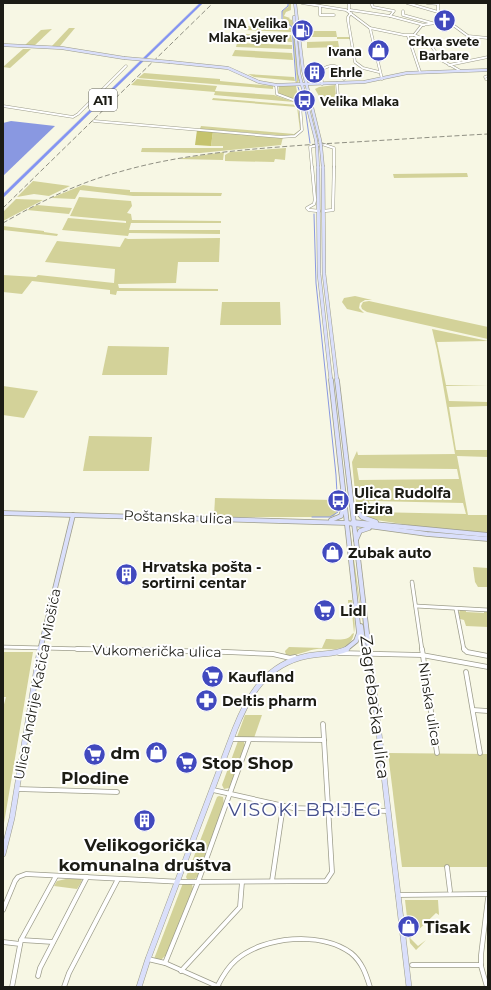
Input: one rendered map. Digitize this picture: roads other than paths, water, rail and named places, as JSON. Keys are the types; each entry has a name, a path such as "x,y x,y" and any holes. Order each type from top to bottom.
{"highway":[{"name":"A11","path":"3,192 199,3"},
{"name":"A11","path":"3,196 202,3"}],"main road":[{"path":"294,3 301,80 308,90 320,140 319,147"},
{"path":"294,3 304,85 316,140 319,147"},
{"path":"3,45 19,47 67,48 103,56 228,68 259,82 276,85 322,84 382,79 405,73 488,70"},
{"path":"294,85 299,83 301,80"},
{"path":"289,85 322,84"},
{"path":"308,90 316,85"},
{"name":"Zagrebačka ulica","path":"319,147 324,180 324,274 409,987"},
{"name":"Zagrebačka ulica","path":"319,147 320,280 359,633 356,641 348,649 336,653"},
{"path":"321,522 334,520 341,516 345,500"},
{"path":"351,500 356,511 362,517 370,521 394,527"},
{"name":"Poštanska ulica","path":"3,514 353,524"},
{"name":"Ulica Andrije Kačića Miošića","path":"3,854 11,826 40,648 73,515"},
{"path":"353,524 488,535"},
{"path":"353,524 374,528 488,539"},
{"path":"355,544 360,531 367,528 374,528"},
{"path":"358,615 362,628 364,647 369,654"},
{"path":"138,987 232,739 250,697 260,683 282,666 310,655 336,653"}],"street":[{"path":"302,3 390,16 424,24 440,22 453,25 468,36 484,38 488,36"},
{"path":"325,3 326,7"},
{"path":"349,3 349,10 351,13 370,28 408,36 414,34 419,27 424,24"},
{"path":"371,3 373,7 394,11 390,16"},
{"path":"407,3 412,6 438,12"},
{"path":"412,6 416,3"},
{"path":"427,3 438,4 438,20 440,22"},
{"path":"320,6 320,15 334,15"},
{"path":"403,11 403,15 432,23"},
{"path":"351,13 348,17 348,21 355,62 363,68 379,72"},
{"path":"370,28 379,72 382,79"},
{"path":"414,34 428,41 440,59 459,70"},
{"path":"408,36 420,72"},
{"path":"449,65 488,57"},
{"path":"322,84 321,70 330,65 335,65 342,69 344,79"},
{"path":"3,106 73,117 78,114 126,66"},
{"path":"337,83 338,97"},
{"path":"94,121 281,136 299,134 302,130 300,105 296,101 278,95 276,92 276,85"},
{"path":"319,211 309,210 307,208 314,204 316,200 310,147 312,145 331,145 334,147 333,210 324,211"},
{"name":"Ninska ulica","path":"412,582 437,753"},
{"path":"416,606 488,610"},
{"path":"456,609 464,650 473,654 488,656"},
{"name":"Vukomerička ulica","path":"3,647 228,652 290,658 310,655"},
{"path":"336,653 422,655 488,667"},
{"path":"466,672 480,753"},
{"path":"473,710 488,710"},
{"path":"3,910 15,881 20,876 28,874 198,882 326,881 329,879 332,872 323,724"},
{"path":"232,739 324,740"},
{"path":"165,963 198,882 249,740"},
{"path":"17,789 117,792"},
{"path":"213,790 306,810 388,811"},
{"path":"272,881 283,806"},
{"path":"447,867 450,891"},
{"path":"12,987 21,942 56,876"},
{"path":"38,976 53,942 87,877"},
{"path":"64,987 68,974 118,878"},
{"path":"181,971 240,907 242,882"},
{"path":"398,895 488,894"},
{"path":"487,987 486,974 481,965 481,953 488,898"},
{"path":"148,959 165,963 218,987 224,974 240,956 264,944 301,938 331,942 344,948 354,956 363,967 369,978 370,987"},
{"path":"3,942 53,942"},
{"path":"412,965 481,965"}],"water":[{"path":"11,121 55,126 3,176 3,123"}],"waterway":[{"path":"288,3 288,6 282,11 282,19 292,27 296,81"},
{"path":"298,87 305,107 310,143"},
{"path":"312,517 330,517 338,512 336,475 316,283 314,214"}],"railway":[{"path":"3,208 213,3"},
{"path":"3,223 74,187 103,176 168,160 269,148 488,134"}],"place":[{"name":"crkva svete Barbare","path":"444,20"},
{"name":"INA Velika Mlaka-sjever","path":"303,30"},
{"name":"Ivana","path":"378,51"},
{"name":"Ehrle","path":"314,72"},
{"name":"Velika Mlaka","path":"305,101"},
{"name":"Ulica Rudolfa Fizira","path":"339,501"},
{"name":"Zubak auto","path":"333,553"},
{"name":"Hrvatska pošta - sortirni centar","path":"127,575"},
{"name":"Lidl","path":"324,611"},
{"name":"Kaufland","path":"213,677"},
{"name":"Deltis pharm","path":"206,701"},
{"name":"dm","path":"156,753"},
{"name":"Plodine","path":"95,754"},
{"name":"Stop Shop","path":"187,763"},
{"name":"Velikogorička komunalna društva","path":"145,821"},
{"name":"Tisak","path":"409,927"}],"district":[{"name":"VISOKI BRIJEG","path":"305,809"}]}
